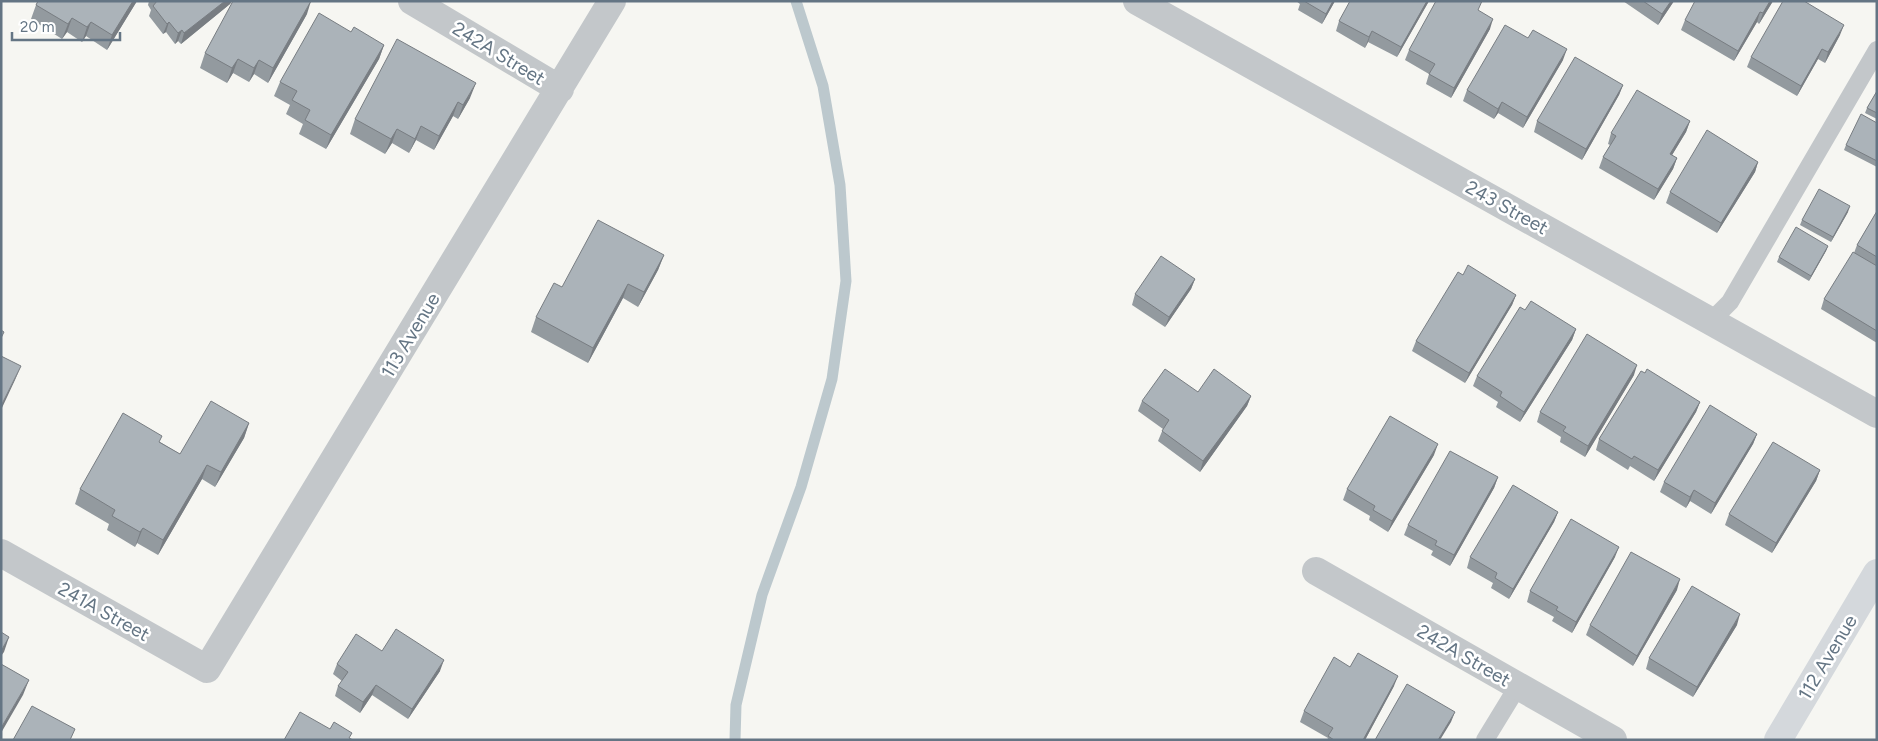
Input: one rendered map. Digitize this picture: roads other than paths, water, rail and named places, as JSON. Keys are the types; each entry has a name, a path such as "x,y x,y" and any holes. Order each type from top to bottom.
{"main road":[{"name":"112 Avenue","path":"1778,740 1877,573"}],"street":[{"name":"242A Street","path":"412,1 560,89"},
{"name":"113 Avenue","path":"207,668 612,1"},
{"name":"243 Street","path":"1137,1 1877,414"},
{"name":"241A Street","path":"1,552 207,668"},
{"name":"242A Street","path":"1316,571 1613,740"}],"lane":[{"path":"1711,322 1730,302 1877,50"},
{"path":"1485,740 1518,686"}],"waterway":[{"path":"735,740 736,705 762,595 801,487 832,379 846,281 840,185 823,86 796,1"}]}
